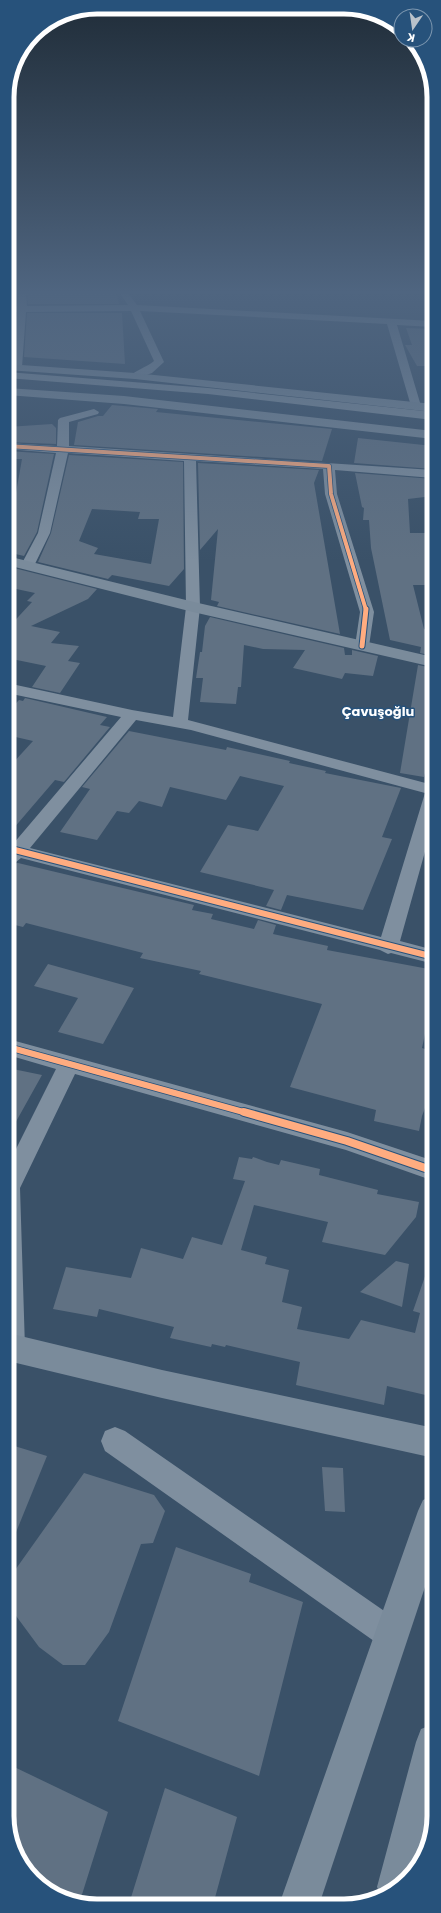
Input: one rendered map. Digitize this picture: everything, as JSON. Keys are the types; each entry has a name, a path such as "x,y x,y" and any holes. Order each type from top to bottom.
{"highway":[{"path":"110,382 427,415"},
{"path":"14,386 118,393 427,425"}],"main road":[{"path":"188,382 427,407"},
{"path":"202,384 281,400"},
{"path":"14,392 124,400 427,434"},
{"path":"200,401 311,422"},
{"path":"14,562 193,607 427,661"},
{"path":"14,1348 162,1384 427,1441"},
{"path":"301,1899 427,1532"},
{"path":"399,1878 427,1769"}],"street":[{"path":"409,382 416,406"},
{"path":"28,565 44,532 63,449 64,420 94,412"},
{"path":"14,446 427,474"},
{"path":"180,723 193,607 190,458"},
{"path":"329,466 331,494 367,612 362,646"},
{"path":"14,690 132,715 180,723 427,788"},
{"path":"14,849 132,715"},
{"path":"388,946 427,817"},
{"path":"14,853 427,955"},
{"path":"14,1049 346,1141 427,1169"},
{"path":"14,1176 69,1064"},
{"path":"115,1441 392,1635"}],"building":[{"path":"112,405 158,409 156,412 332,429 322,461 74,445 78,422 103,416"},
{"path":"52,424 56,428 56,444 14,442 14,427"},
{"path":"358,438 427,445 427,469 354,463"},
{"path":"14,451 54,454 37,532 24,556 14,554 14,504 22,459 14,459"},
{"path":"69,455 183,462 184,569 169,586 112,575 108,579 38,562 51,533","holes":["92,509 140,512 138,519 159,519 151,564 94,554 98,548 79,541"]},
{"path":"198,463 319,470 314,483 340,634 217,606 219,602 211,600 218,529 200,550"},
{"path":"355,473 427,479 427,497 408,499 410,533 427,533 427,585 413,585 424,629 427,630 427,655 420,653 421,647 390,640 371,548 369,520 363,520 364,508 362,507"},
{"path":"14,568 97,589 88,599 31,626 60,632 51,643 79,646 68,661 80,663 60,693 32,687 46,666 14,659 14,621 32,602 27,601 35,593 14,588"},
{"path":"210,617 344,648 345,655 352,655 352,650 378,656 373,676 345,673 342,679 293,668 305,650 263,649 244,645 241,687 238,687 236,704 200,702 203,678 196,678 200,652 202,652 205,626"},
{"path":"418,665 427,667 427,765 424,777 400,773"},
{"path":"25,698 107,717 100,725 110,727 64,782 55,780 14,828 14,762 33,741 14,737 14,705 19,700 23,701"},
{"path":"129,731 226,750 227,747 290,761 289,763 326,771 325,773 401,788 382,837 392,839 363,910 287,895 281,910 266,906 274,890 200,872 228,825 258,831 284,786 240,776 226,800 170,787 162,807 139,801 129,813 117,811 97,840 60,832 90,789 82,787"},
{"path":"18,863 194,905 192,910 213,914 211,919 254,929 258,920 276,925 273,934 328,946 327,950 427,969 427,1025 422,1048 427,1050 427,1103 419,1131 374,1121 376,1110 290,1087 322,1004 199,974 201,971 140,958 143,953 26,923 23,927 14,925 14,864"},
{"path":"48,964 134,988 103,1044 58,1032 78,998 34,986"},
{"path":"14,1069 42,1075 14,1125"},
{"path":"239,1157 252,1159 253,1157 279,1165 281,1160 320,1169 319,1175 378,1190 377,1194 419,1202 416,1217 385,1255 322,1242 328,1222 254,1205 241,1250 267,1257 265,1264 289,1270 282,1302 302,1307 297,1329 349,1339 361,1320 415,1333 420,1313 413,1311 427,1271 427,1395 387,1386 384,1405 296,1385 300,1362 226,1345 225,1347 212,1344 211,1347 170,1338 174,1327 99,1309 97,1317 53,1309 66,1267 131,1278 141,1248 183,1259 192,1237 222,1245 245,1181 233,1179"},
{"path":"396,1261 409,1264 402,1307 360,1292"},
{"path":"14,1446 47,1456 14,1537"},
{"path":"322,1467 343,1468 345,1512 325,1511"},
{"path":"84,1473 154,1495 165,1511 153,1543 141,1544 109,1632 85,1665 63,1665 39,1647 14,1613 14,1572"},
{"path":"176,1547 251,1574 249,1582 303,1602 259,1776 118,1721"},
{"path":"14,1767 108,1812 81,1897 65,1893 46,1882 38,1875 31,1867 18,1843 14,1816"},
{"path":"165,1788 237,1817 215,1899 131,1899"}],"cycle path":[{"path":"14,446 329,466 331,494 367,612 362,646"},
{"path":"14,850 427,955"},
{"path":"14,1049 347,1141 427,1169"}],"district":[{"name":"Çavuşoğlu","path":"378,711"}]}
